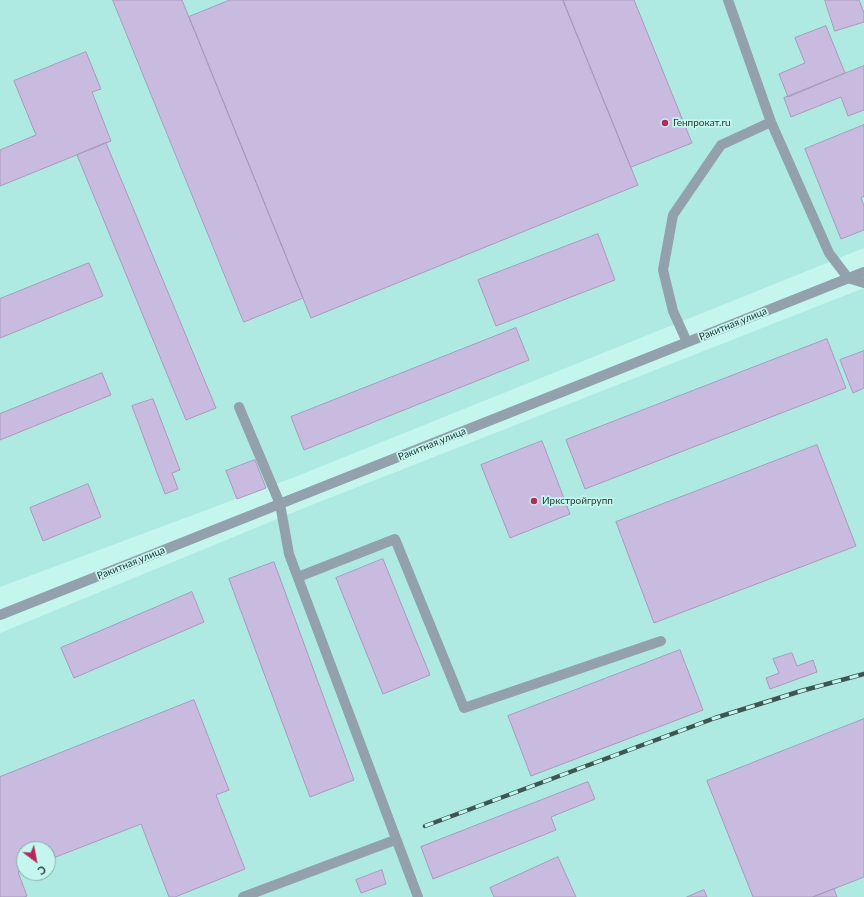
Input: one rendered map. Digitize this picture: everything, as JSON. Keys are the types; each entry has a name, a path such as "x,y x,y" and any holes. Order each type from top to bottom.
{"street":[{"path":"728,0 771,122 829,253 848,278 864,283"},
{"path":"687,342 673,311 663,270 673,215 721,145 771,122"},
{"name":"Ракитная улица","path":"0,615 864,272"},
{"path":"239,407 280,504 289,554 395,840 418,897"},
{"path":"298,577 395,539 464,708 661,642"},
{"path":"243,897 395,840"}],"shaded area":[{"path":"0,0 864,0 864,248 295,477 0,587"},
{"path":"864,288 864,897 0,897 0,633 304,508"}],"building":[{"path":"113,0 182,0 303,298 244,322"},
{"path":"230,0 563,0 638,185 311,318 189,17"},
{"path":"563,0 634,0 692,143 631,167"},
{"path":"825,0 859,0 864,13 864,22 835,31"},
{"path":"826,26 845,73 788,97 779,74 805,63 795,38"},
{"path":"86,52 101,89 92,92 111,141 0,186 0,150 36,135 14,81"},
{"path":"864,66 864,110 848,116 841,97 791,117 784,98"},
{"path":"864,125 864,196 861,198 864,206 864,230 841,239 805,149"},
{"path":"106,143 216,408 186,420 77,155"},
{"path":"598,234 615,280 496,326 478,280"},
{"path":"89,263 103,296 0,338 0,299"},
{"path":"516,328 529,360 304,450 291,417"},
{"path":"827,339 846,388 585,489 566,440"},
{"path":"864,351 864,388 853,393 840,360"},
{"path":"102,373 111,395 0,440 0,414"},
{"path":"153,399 180,470 172,473 178,489 165,494 132,406"},
{"path":"542,441 570,514 510,538 481,465"},
{"path":"817,445 856,546 654,623 616,522"},
{"path":"255,460 266,488 237,499 226,471"},
{"path":"88,484 101,517 43,541 30,508"},
{"path":"383,559 430,675 383,694 336,578"},
{"path":"274,562 354,780 310,797 229,579"},
{"path":"192,592 204,622 74,678 61,648"},
{"path":"680,650 703,710 531,776 508,716"},
{"path":"792,653 797,666 813,660 817,672 770,689 766,678 779,673 773,659"},
{"path":"194,700 229,790 216,795 245,869 175,897 169,897 141,824 56,857 56,841 16,841 16,881 21,881 27,896 0,897 0,777"},
{"path":"864,719 864,877 813,897 753,897 707,781"},
{"path":"588,782 595,799 551,817 556,830 433,879 421,847"},
{"path":"558,857 576,897 494,897 490,888"},
{"path":"382,870 386,884 361,893 356,880"},
{"path":"834,889 837,897 813,897"},
{"path":"704,890 707,897 687,897"}],"railway":[{"path":"425,826 715,718 801,691 864,674"}],"place":[{"name":"Генпрокат.ru","path":"665,123"},
{"name":"Иркстройгрупп","path":"534,501"}]}
